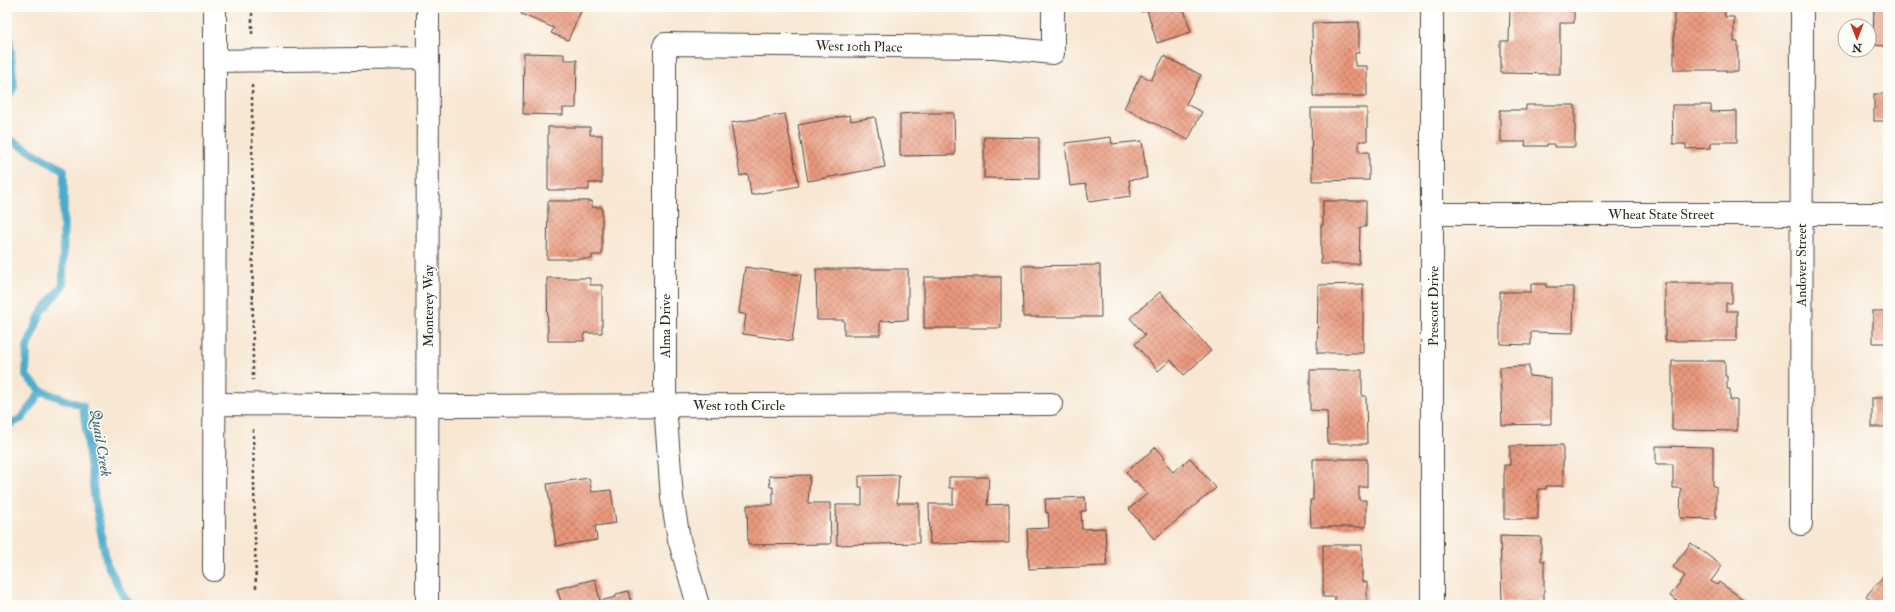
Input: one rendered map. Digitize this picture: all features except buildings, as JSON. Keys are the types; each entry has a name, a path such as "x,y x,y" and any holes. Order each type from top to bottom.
{"street":[{"path":"214,570 215,7"},
{"name":"Monterey Way","path":"427,605 428,7"},
{"name":"West 10th Place","path":"665,44 987,47 1053,53 1053,7"},
{"name":"Prescott Drive","path":"1432,7 1432,605"},
{"name":"Andover Street","path":"1801,524 1802,7"},
{"name":"Alma Drive","path":"665,44 665,405 669,482 679,539 698,605"},
{"path":"215,61 252,59 428,58"},
{"name":"Wheat State Street","path":"1433,214 1888,214"},
{"name":"West 10th Circle","path":"215,404 427,406 1051,404"}],"path":[{"path":"252,7 253,404 256,590"}],"waterway":[{"name":"Quail Creek","path":"7,16 14,87 7,99"},
{"name":"Quail Creek","path":"7,138 64,170 63,285 41,313 27,347 26,376 41,391 83,406 95,501 107,564 125,599 133,605"},
{"path":"7,426 22,418 41,391"}]}
